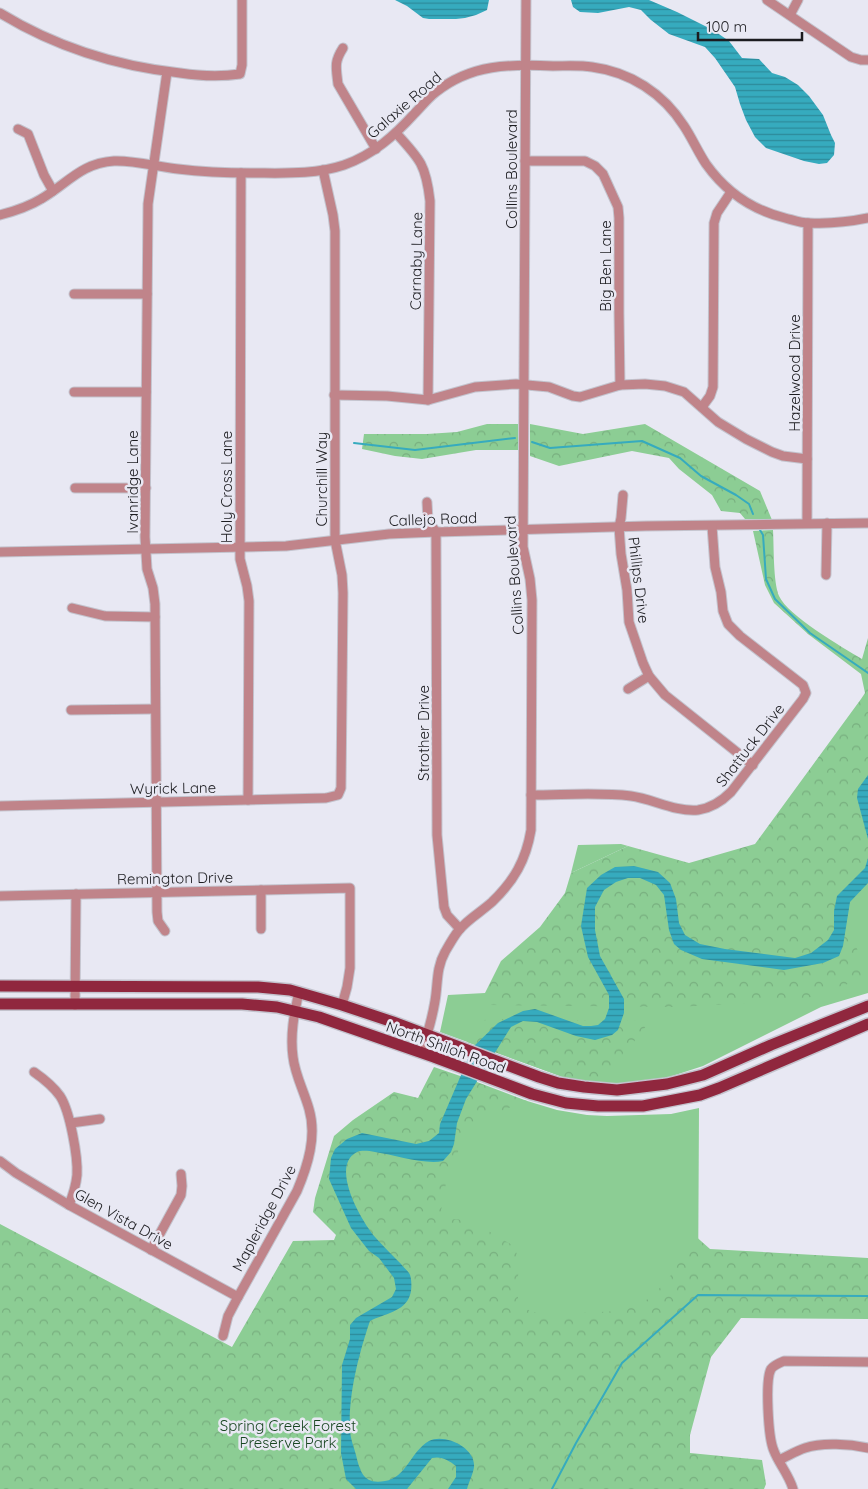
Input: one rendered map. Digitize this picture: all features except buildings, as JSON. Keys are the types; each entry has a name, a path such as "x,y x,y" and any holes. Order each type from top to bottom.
{"main road":[{"name":"North Shiloh Road","path":"0,986 258,987 299,992 427,1035 539,1077 572,1086 606,1089 642,1088 703,1075 868,1006"},
{"name":"North Shiloh Road","path":"0,1004 242,1004 295,1010 434,1057 552,1100 598,1106 643,1106 700,1095 868,1024"}],"street":[{"path":"0,13 12,21 54,41 116,62 146,69 203,76 240,74 242,65 242,0"},
{"name":"Collins Boulevard","path":"421,1053 431,1022 436,998 439,966 444,955 460,929 496,898 513,878 522,864 529,844 531,830 532,600 530,579 523,547 526,0"},
{"path":"767,0 851,56 861,60 868,60"},
{"path":"790,15 798,0"},
{"path":"343,48 337,58 336,72 338,84 376,149"},
{"name":"Galaxie Road","path":"0,215 24,208 53,191 76,174 96,165 115,161 194,171 241,173 315,172 345,164 376,149 396,134 435,93 458,78 478,70 502,65 526,65 590,66 614,70 636,80 655,93 673,110 685,126 706,164 730,192 761,211 808,223 840,222 868,218"},
{"name":"Ivanridge Lane","path":"166,930 158,921 156,892 155,617 154,588 147,569 146,549 146,392 148,204 167,72"},
{"path":"18,129 28,134 44,175 53,191"},
{"name":"Carnaby Lane","path":"396,134 414,153 424,168 429,187 428,400"},
{"name":"Big Ben Lane","path":"525,161 585,161 595,166 603,174 618,207 620,385"},
{"name":"Churchill Way","path":"323,170 335,231 335,540 342,575 343,594 341,788"},
{"name":"Holy Cross Lane","path":"241,173 240,559 249,601 248,800"},
{"path":"702,407 710,396 713,387 714,223 720,208 730,192"},
{"name":"Hazelwood Drive","path":"807,523 808,223"},
{"path":"74,294 147,294"},
{"path":"334,395 387,396 428,400 475,387 524,385 549,386 572,396 580,397 620,385 645,384 674,388 684,392 718,422 772,452 783,456 807,459"},
{"path":"74,392 146,392"},
{"path":"75,488 146,488"},
{"name":"Phillips Drive","path":"623,494 619,526 629,622 649,676 665,695 753,765"},
{"path":"427,502 428,521 436,532"},
{"name":"Callejo Road","path":"0,552 286,546 389,534 524,529 868,523"},
{"path":"826,574 827,524"},
{"name":"Shattuck Drive","path":"531,795 631,796 679,808 700,810 721,802 732,792 803,699 806,693 803,685 740,636 728,624 723,611 715,567 712,526"},
{"name":"Strother Drive","path":"436,532 437,835 444,907 447,915 460,929"},
{"path":"72,608 105,616 155,617"},
{"path":"628,689 649,676"},
{"path":"71,710 155,709"},
{"name":"Wyrick Lane","path":"0,806 331,798 338,796 341,788"},
{"name":"Remington Drive","path":"0,896 350,888 350,968 342,1005"},
{"path":"261,890 261,929"},
{"path":"75,1005 76,894"},
{"name":"Mapleridge Drive","path":"224,1336 228,1316 297,1191 305,1173 310,1153 312,1129 310,1110 293,1059 292,1030 299,992"},
{"path":"34,1072 50,1084 61,1098 71,1123 77,1176 69,1205"},
{"path":"71,1123 100,1118"},
{"name":"Glen Vista Drive","path":"0,1161 16,1173 69,1205 238,1297"},
{"path":"151,1250 180,1195 182,1186 181,1174"},
{"path":"793,1489 772,1444 768,1425 768,1376 772,1368 778,1363 784,1362 868,1362"},
{"path":"779,1460 806,1448 816,1446 846,1445 868,1448"}],"green space":[{"path":"487,424 518,424 518,450 476,450 422,459 362,449 364,434 457,432"},
{"path":"530,424 583,434 645,424 760,491 772,520 745,519 740,513 721,511 712,495 679,469 669,458 632,451 559,466 530,456"},
{"path":"773,530 777,590 784,604 804,622 862,659 868,638 868,876 841,907 867,975 862,979 805,999 758,1003 674,1007 489,1005 485,993 501,961 540,927 565,893 571,873 628,846 689,863 755,844 865,693 861,674 808,634 774,603 765,585 753,531"},
{"path":"621,844 628,846 571,873 578,845"},
{"path":"868,876 868,993 821,1007 703,1066 663,1079 615,1086 563,1077 440,1032 448,995 485,993 841,907"},
{"path":"484,1020 650,1021 601,1084 563,1077 467,1042"},
{"name":"Spring Creek Forest Preserve Park","path":"434,1067 527,1101 482,1118 462,1141 446,1183 441,1211 445,1219 472,1220 514,1246 520,1263 518,1306 542,1315 618,1311 651,1298 671,1275 689,1243 692,1233 710,1249 868,1258 868,1319 741,1318 711,1357 690,1435 690,1453 762,1460 766,1484 764,1489 0,1489 0,1224 232,1347 293,1241 334,1240 336,1235 313,1212 315,1198 334,1136 353,1120 394,1092 418,1098"},
{"path":"456,1100 524,1100 557,1110 607,1116 671,1114 699,1108 698,1295 219,1489 343,1394"}],"water":[{"path":"395,0 489,0 487,10 476,15 456,19 429,19 423,18"},
{"path":"571,0 649,0 713,30 729,41 742,58 759,59 772,73 785,77 798,85 809,96 823,115 835,143 834,155 827,163 819,164 766,148 755,137 746,120 735,87 705,47 669,34 641,10 629,7 598,13 580,12 573,7"},
{"path":"868,775 868,839 857,798 858,789"},
{"path":"868,858 868,883 850,902 843,946 839,956 823,963 784,970 702,959 681,950 674,944 669,930 664,895 656,885 640,878 628,878 616,882 604,890 595,907 595,930 600,956 624,999 624,1013 618,1030 612,1035 595,1040 576,1036 537,1022 523,1021 511,1027 466,1099 457,1123 454,1144 451,1152 443,1161 419,1161 366,1151 357,1152 349,1159 346,1169 347,1181 356,1207 369,1230 411,1277 411,1290 407,1301 399,1309 370,1321 362,1347 355,1375 350,1416 351,1436 361,1472 372,1481 378,1482 392,1479 403,1470 423,1445 436,1439 451,1441 465,1448 473,1460 474,1467 467,1489 448,1489 456,1477 456,1466 445,1459 432,1458 407,1489 356,1489 346,1479 341,1453 342,1365 350,1339 350,1325 356,1318 392,1297 396,1289 394,1278 379,1258 369,1251 351,1228 329,1179 331,1158 335,1149 347,1139 362,1133 416,1144 429,1141 439,1133 440,1124 473,1047 498,1023 523,1011 535,1009 583,1026 598,1025 605,1019 609,1008 609,995 588,957 581,926 587,888 601,875 615,867 634,866 658,872 670,883 676,899 679,923 685,935 700,944 795,958 811,953 828,940 834,930 834,911 837,896 865,868"}],"waterway":[{"path":"354,443 415,450 515,438"},
{"path":"532,442 550,448 642,441 680,458 701,476 749,504 753,514"},
{"path":"760,530 763,535 766,579 775,599 810,633 868,673"},
{"path":"552,1489 622,1363 698,1295 868,1296"}]}
